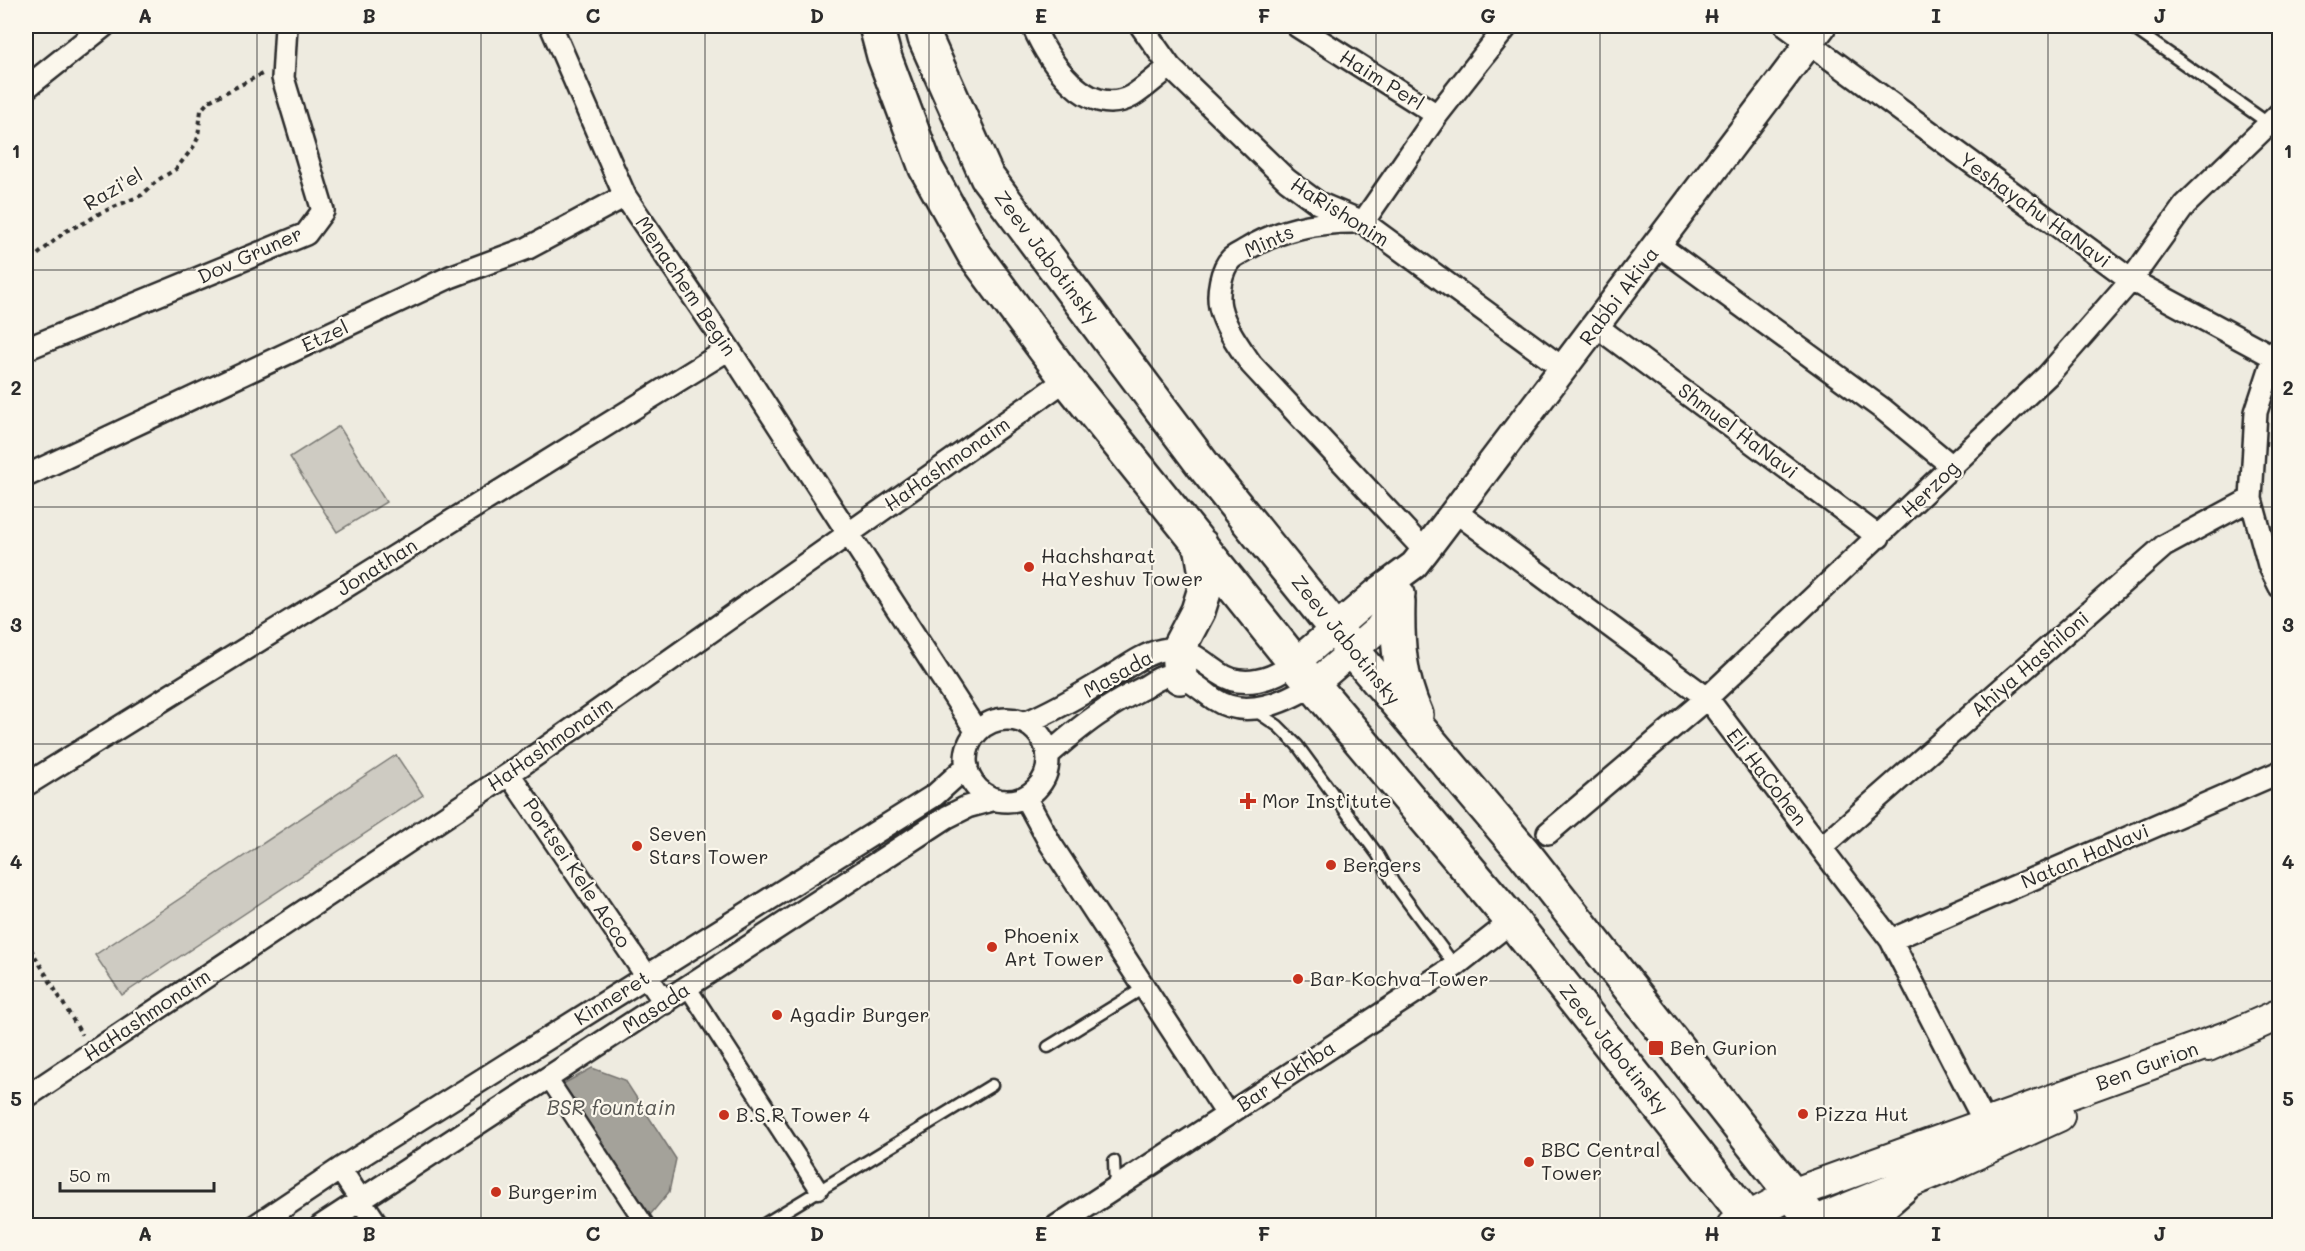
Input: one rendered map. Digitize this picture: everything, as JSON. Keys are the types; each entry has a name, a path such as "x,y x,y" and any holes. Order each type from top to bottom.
{"main road":[{"name":"Zeev Jabotinsky","path":"876,26 884,56 926,168 974,254 1067,379 1304,674 1512,921 1744,1222"},
{"name":"Zeev Jabotinsky","path":"922,26 925,38 987,177 1203,465 1426,738 1532,862 1792,1194 1811,1224"},
{"path":"1179,663 1204,592 1206,574 1201,545"},
{"path":"1398,602 1399,667 1407,696 1426,738"},
{"name":"Ben Gurion","path":"1811,1224 1994,1146 2280,1014"},
{"name":"Ben Gurion","path":"1744,1222 1792,1194 2226,1037"},
{"path":"1866,1226 1881,1205 1903,1186"}],"street":[{"path":"26,88 104,26"},
{"name":"Dov Gruner","path":"26,349 306,234 323,211 283,78 286,26"},
{"name":"Menachem Begin","path":"551,26 625,196 729,349 978,732"},
{"path":"1033,26 1059,70 1074,88 1091,98 1111,102 1131,96 1170,67"},
{"name":"HaRishonim","path":"1141,26 1170,67 1287,180 1317,202 1363,222 1564,369"},
{"name":"Haim Perl","path":"1297,26 1437,116"},
{"path":"1363,222 1437,116 1507,26"},
{"name":"Yeshayahu HaNavi","path":"1786,26 1815,35 2131,280 2277,352"},
{"name":"Rabbi Akiva","path":"1345,640 1378,629 1398,602 1420,558 1815,35"},
{"name":"Herzog","path":"1548,833 1707,698 2048,375 2131,280 2185,206 2274,118"},
{"name":"Etzel","path":"26,476 450,277 528,248 625,196"},
{"name":"Mints","path":"1363,222 1325,222 1295,227 1251,247 1231,259 1224,271 1220,290 1220,307 1231,334 1251,363 1420,558"},
{"path":"1657,244 1884,410 1953,467"},
{"name":"Shmuel HaNavi","path":"1596,326 1879,537"},
{"name":"Jonathan","path":"26,785 729,349"},
{"path":"2277,352 2256,412 2251,499 2269,565 2280,587"},
{"name":"HaHashmonaim","path":"26,1097 509,774 1067,379"},
{"name":"Ahiya Hashiloni","path":"1822,848 2164,546 2251,499"},
{"name":"Eli HaCohen","path":"1456,512 1707,698 1891,940 1986,1125"},
{"name":"Rabbi Akiva","path":"1345,640 1376,593 1420,558"},
{"name":"Masada","path":"1025,723 1072,700 1147,655 1161,650 1179,663 1196,684 1216,700 1234,707 1252,709 1274,704 1295,695 1304,674 1345,640"},
{"name":"Masada","path":"1048,754 1102,712 1167,676 1179,663 1203,659 1220,674 1235,680 1253,681 1280,674 1304,674"},
{"path":"1013,719 1025,723 1040,736 1048,754 1048,767 1036,790 1025,797 1013,801 996,799 978,789 971,779 967,766 970,742 988,724 1013,719"},
{"name":"Kinneret","path":"255,1226 340,1169 935,795 967,766"},
{"name":"Natan HaNavi","path":"1891,940 2280,772"},
{"name":"Portsei Kele Acco","path":"509,774 665,1003"},
{"path":"1025,797 1050,843 1227,1114"},
{"name":"Masada","path":"321,1226 947,817 967,807 996,799"},
{"name":"Bar Kokhba","path":"1057,1226 1455,966 1512,921"},
{"path":"687,988 819,1190"},
{"path":"548,1078 646,1226"},
{"path":"340,1169 378,1226"}],"lane":[{"path":"2130,26 2274,118"},
{"path":"1252,709 1278,726 1297,745 1378,855 1392,882 1455,966"},
{"path":"1048,1047 1145,987"},
{"path":"761,1226 992,1084"},
{"path":"1114,1161 1115,1187"}],"path":[{"name":"Razi'el","path":"26,268 36,256 66,231 142,195 176,168 195,145 201,110 209,101 259,75 283,68"},
{"path":"26,941 92,1052"}],"shaded area":[{"path":"339,426 386,502 337,532 290,457"},
{"path":"396,755 423,795 122,995 95,955"}],"water":[{"name":"BSR fountain","path":"592,1068 625,1080 676,1159 669,1192 650,1215 563,1084"}],"place":[{"name":"Hachsharat HaYeshuv Tower","path":"1029,567"},
{"name":"Mor Institute","path":"1248,801"},
{"name":"Seven Stars Tower","path":"637,846"},
{"name":"Bergers","path":"1331,865"},
{"name":"Phoenix Art Tower","path":"992,947"},
{"name":"Bar Kochva Tower","path":"1298,979"},
{"name":"Agadir Burger","path":"777,1015"},
{"name":"Ben Gurion","path":"1656,1048"},
{"name":"Pizza Hut","path":"1803,1114"},
{"name":"B.S.R Tower 4","path":"724,1115"},
{"name":"BBC Central Tower","path":"1529,1162"},
{"name":"Burgerim","path":"496,1192"}]}
